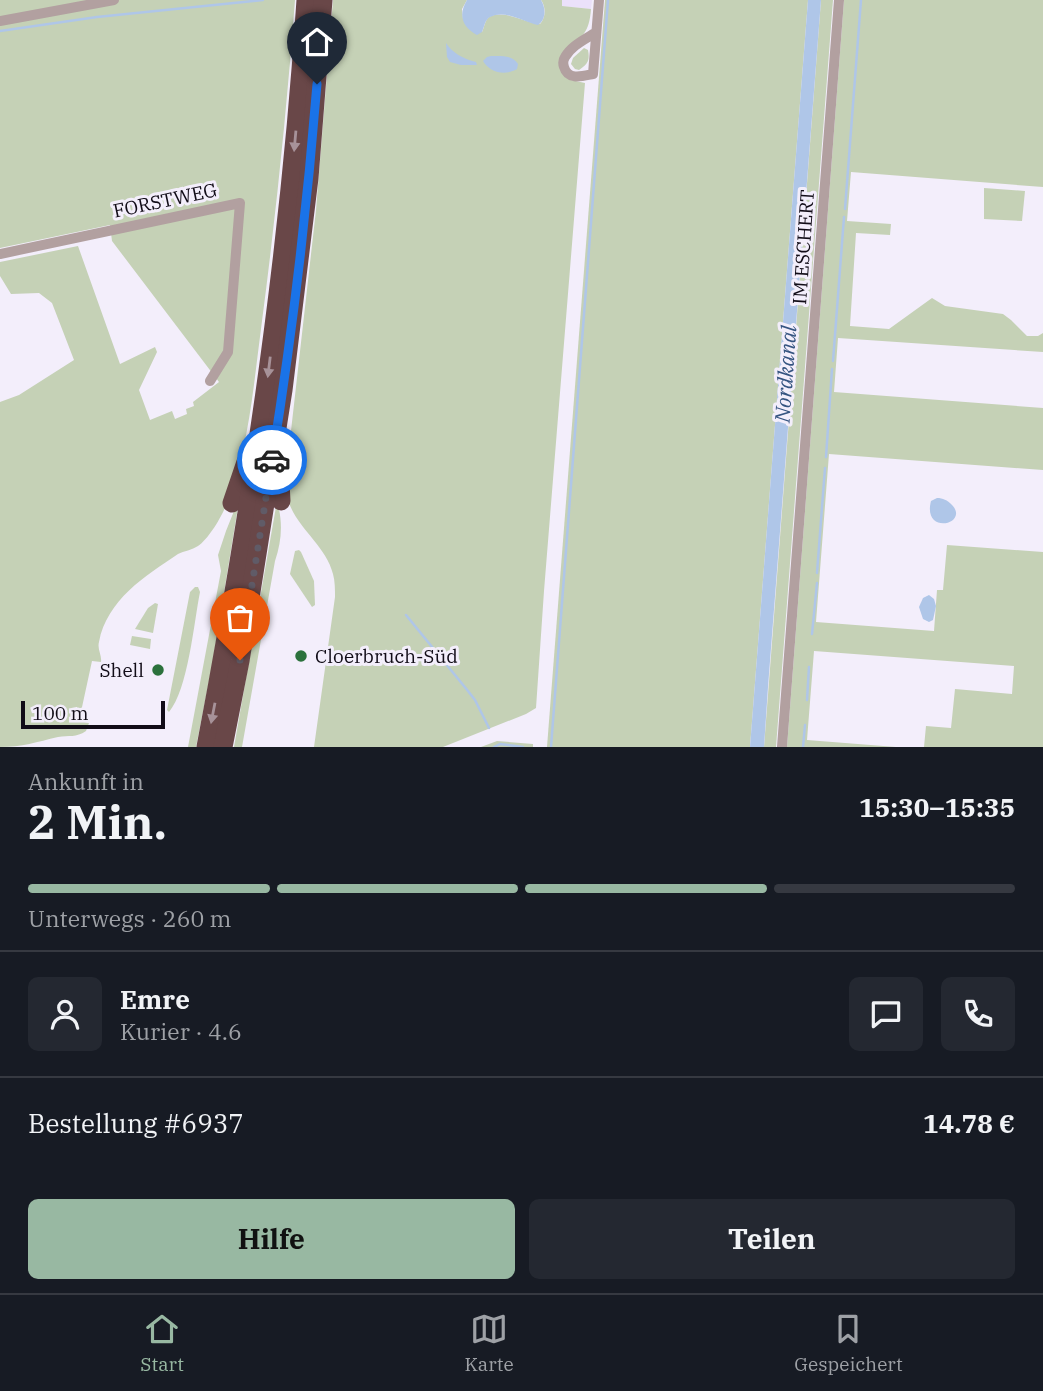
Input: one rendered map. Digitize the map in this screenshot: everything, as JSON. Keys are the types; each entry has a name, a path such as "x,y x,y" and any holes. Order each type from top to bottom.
{"highway":[{"path":"206,747 224,655 265,400 290,196 306,0"},
{"path":"223,747 240,660 283,390 309,178 323,0"},
{"path":"281,501 279,454 283,390"},
{"path":"232,503 265,400"}],"street":[{"path":"0,21 114,0"},
{"path":"596,32 567,55 564,64 569,75 575,77 593,74 599,0"},
{"name":"IM ESCHERT","path":"782,747 839,0"},
{"name":"FORSTWEG","path":"0,254 240,203 228,352 210,381"}],"shaded area":[{"path":"562,0 592,0 591,9 561,6"}],"green space":[{"path":"0,0 295,0 276,201 254,388 242,455 227,503 203,542 178,554 141,580 129,590 110,614 99,642 101,662 92,661 79,721 89,723 86,731 76,735 0,747 0,402 19,395 74,360 52,303 39,293 11,294 0,276 0,262 78,246 120,364 155,347 157,352 139,390 150,420 172,411 175,419 187,414 186,409 194,406 193,402 219,382 112,241 110,225 0,248"},
{"path":"333,0 467,0 462,9 463,19 482,32 488,18 495,15 508,15 540,24 545,12 541,0 562,0 562,6 591,9 589,24 584,33 565,51 571,80 585,83 536,708 443,747 314,747 335,583 325,555 293,513 287,493 286,475 316,210"},
{"path":"605,0 808,0 750,747 547,747"},
{"path":"821,0 833,0 776,747 764,747"},
{"path":"844,0 1043,0 1043,187 851,172 847,221 891,224 890,235 856,233 850,326 889,329 932,298 945,306 1003,314 1027,336 1043,333 1043,352 838,338 834,392 1043,408 1043,470 829,454 816,622 934,631 937,590 943,590 947,545 1043,552 1043,747 924,747 926,726 951,728 955,689 1012,694 1014,666 814,651 807,740 896,747 787,747"},
{"path":"584,48 588,50 588,62 579,70 575,69 571,64 573,58"},
{"path":"984,188 1025,191 1022,221 984,219"},
{"path":"277,501 281,524 279,546 242,747 234,747"},
{"path":"236,506 238,507 212,666 196,747 188,747 221,571 218,555"},
{"path":"299,550 314,581 315,605 312,607 290,574 295,551"},
{"path":"198,587 200,592 186,672 176,702 169,712 167,710 190,592"},
{"path":"158,604 153,633 135,629 148,608"},
{"path":"132,636 151,639 150,649 130,645"},
{"path":"497,741 533,744 533,747 481,747"}],"water":[{"path":"467,0 541,0 544,17 538,25 508,15 496,15 488,18 482,32 477,35 463,20"},
{"name":"Nordkanal","path":"808,0 821,0 764,747 750,747"},
{"path":"446,43 455,53 476,62 477,65 450,62"},
{"path":"491,56 513,59 518,64 517,69 508,72 494,71 483,61"},
{"path":"937,498 952,505 956,512 951,521 938,523 933,519 930,512 931,501"},
{"path":"929,595 936,606 933,620 929,622 923,619 919,607 923,598"}],"waterway":[{"path":"0,31 97,17 263,0"},
{"path":"551,747 608,0"},
{"path":"845,209 861,0"},
{"path":"833,361 844,217"},
{"path":"826,457 832,369"},
{"path":"817,573 825,468"},
{"path":"812,634 817,583"},
{"path":"406,615 475,700 489,728"},
{"path":"807,700 809,667"},
{"path":"803,747 805,725"},
{"path":"494,747 500,744 523,747"}],"way so far":[{"path":"240,660 272,460"}],"place":[{"name":"Cloerbruch-Süd","path":"301,656"},
{"name":"Shell","path":"158,670"}],"route":[{"path":"272,460 300,258 317,84"}]}
